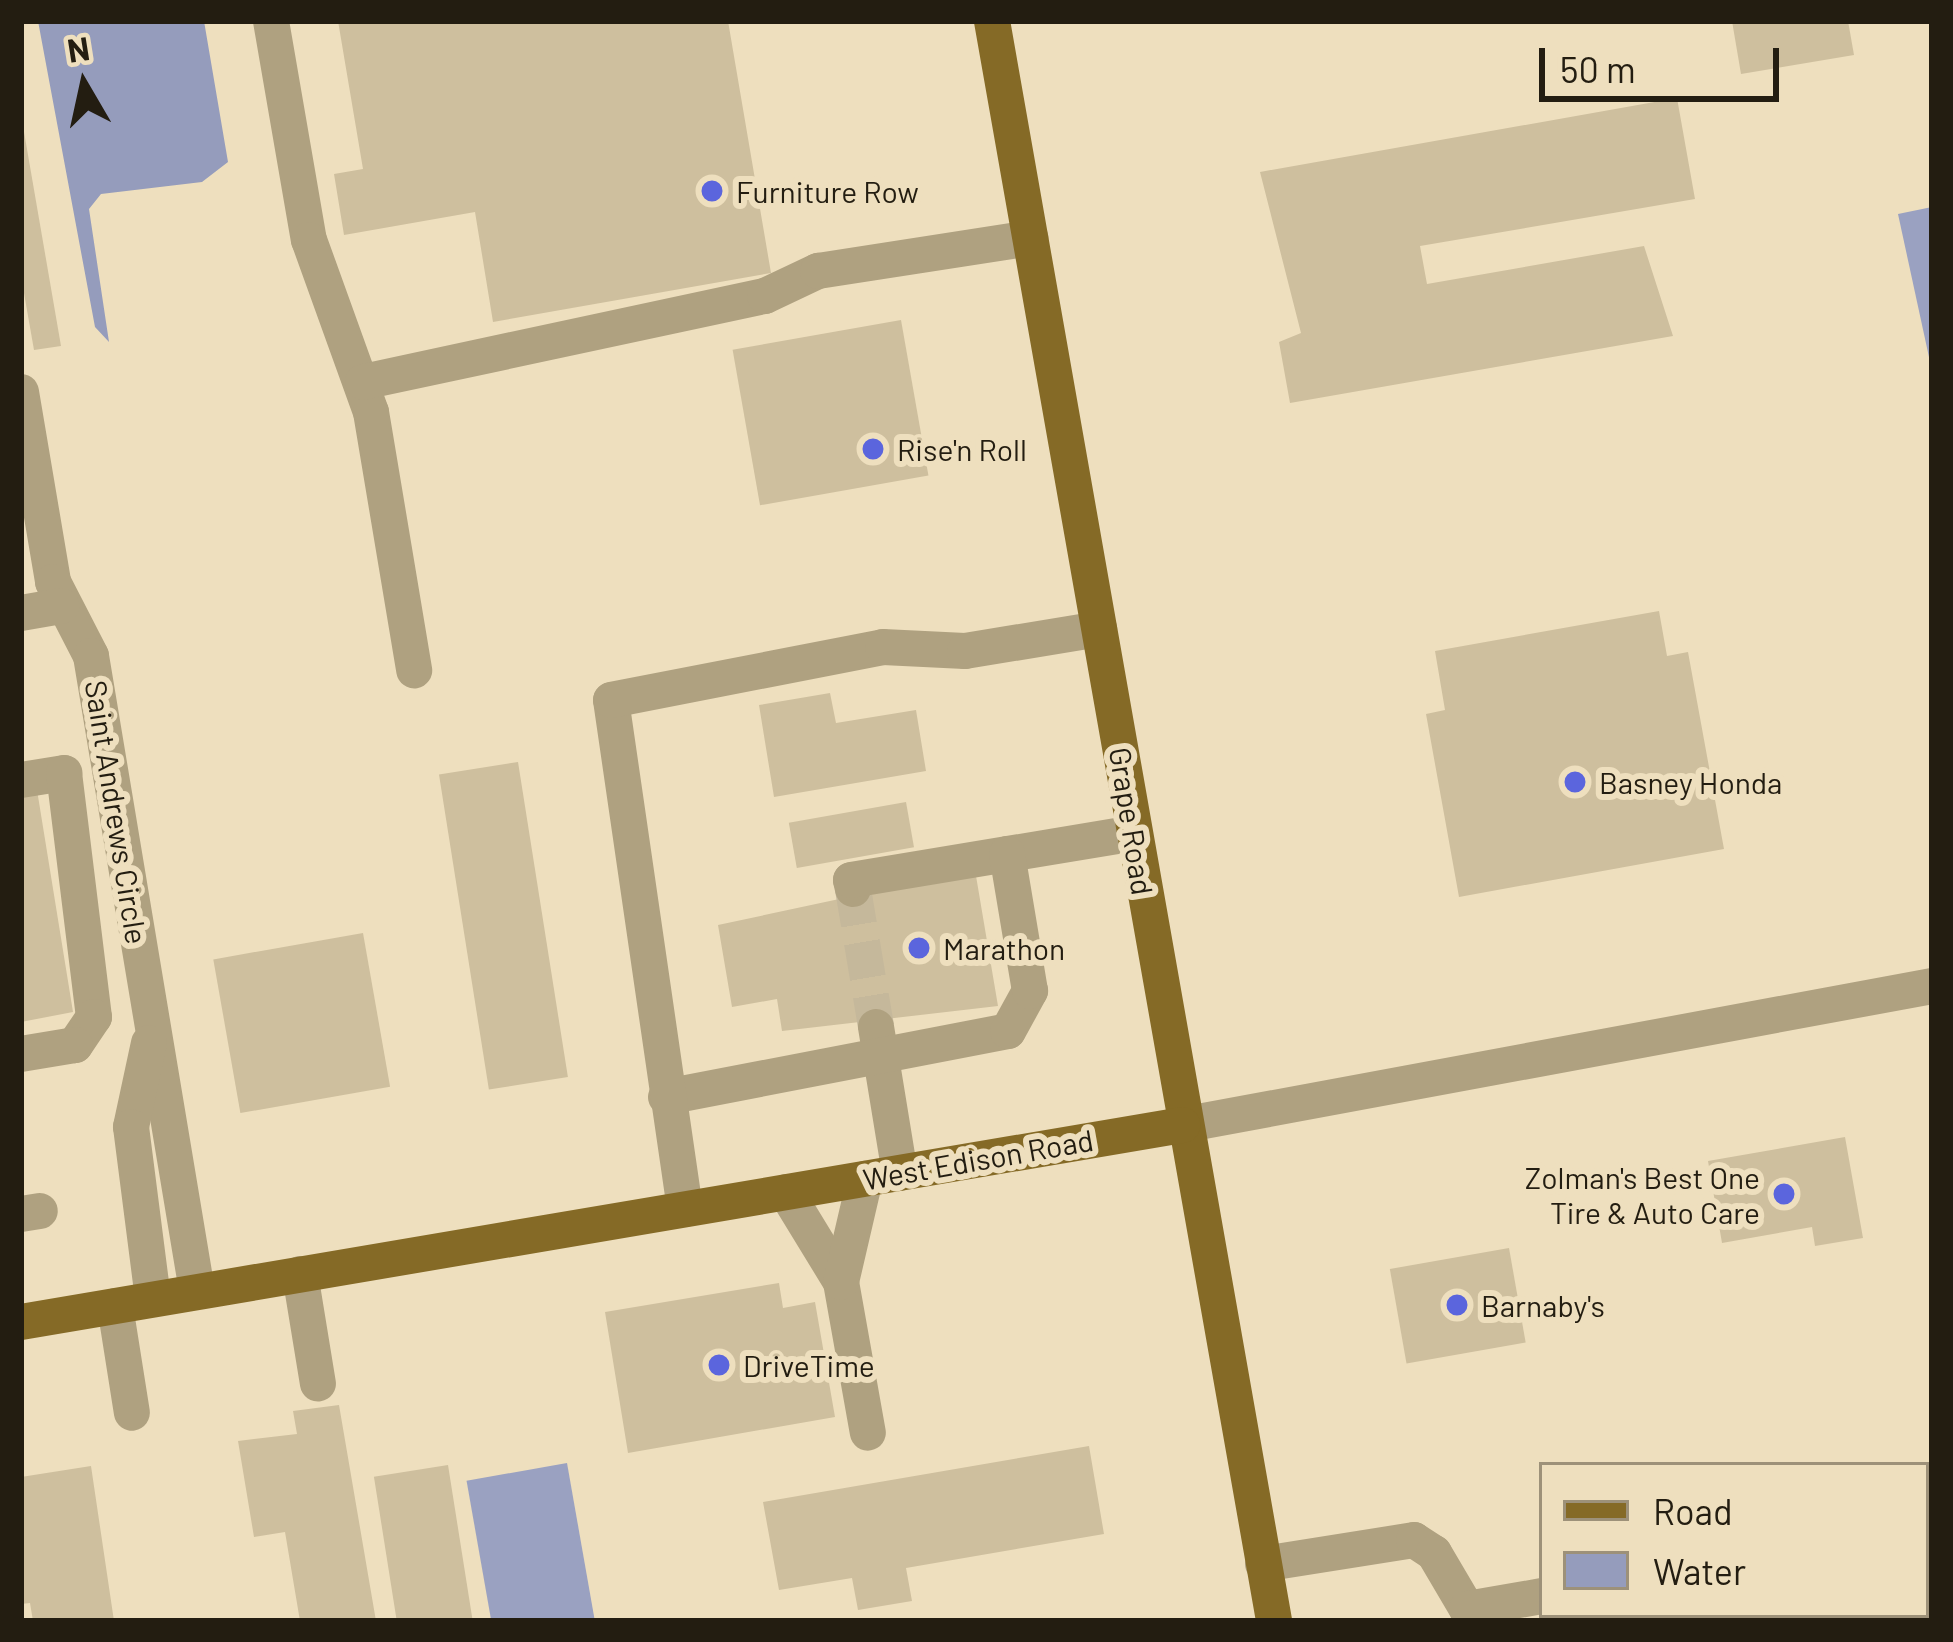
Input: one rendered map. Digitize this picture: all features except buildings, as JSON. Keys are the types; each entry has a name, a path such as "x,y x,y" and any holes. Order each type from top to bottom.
{"main road":[{"name":"Grape Road","path":"992,21 1182,1125 1274,1621"},
{"name":"West Edison Road","path":"21,1322 1182,1125"}],"street":[{"path":"271,21 309,240 363,382 414,670"},
{"path":"363,382 765,296 818,271 1030,238"},
{"name":"Saint Andrews Circle","path":"21,392 61,606 91,656 197,1292"},
{"path":"21,613 61,606"},
{"path":"685,1209 611,700 883,647 965,651 1099,629"},
{"path":"21,780 64,772 94,1017 75,1045 21,1054"},
{"path":"853,890 851,880 1134,832"},
{"path":"666,1097 879,1045 1008,1031 1030,992 1007,854"},
{"name":"West Edison Road","path":"1182,1125 1932,986"},
{"name":"Saint Andrews Circle","path":"153,1028 131,1127 153,1299"},
{"path":"841,1282 882,1176 879,1045"},
{"path":"786,1192 841,1282 868,1433"},
{"path":"300,1274 318,1384"},
{"path":"115,1306 132,1413"},
{"path":"1263,1564 1414,1540 1467,1609 1539,1597"}],"shaded area":[{"path":"1932,207 1932,371 1898,214"},
{"path":"567,1463 595,1621 491,1621 467,1481"}],"water":[{"path":"38,21 204,21 228,162 202,182 101,194 89,209 109,342 95,327"}],"tunnel":[{"path":"853,889 876,1027"}],"place":[{"name":"Furniture Row","path":"712,191"},
{"name":"Rise'n Roll","path":"873,449"},
{"name":"Basney Honda","path":"1575,782"},
{"name":"Marathon","path":"919,948"},
{"name":"Zolman's Best One Tire & Auto Care","path":"1784,1194"},
{"name":"Barnaby's","path":"1457,1305"},
{"name":"DriveTime","path":"719,1365"}]}
